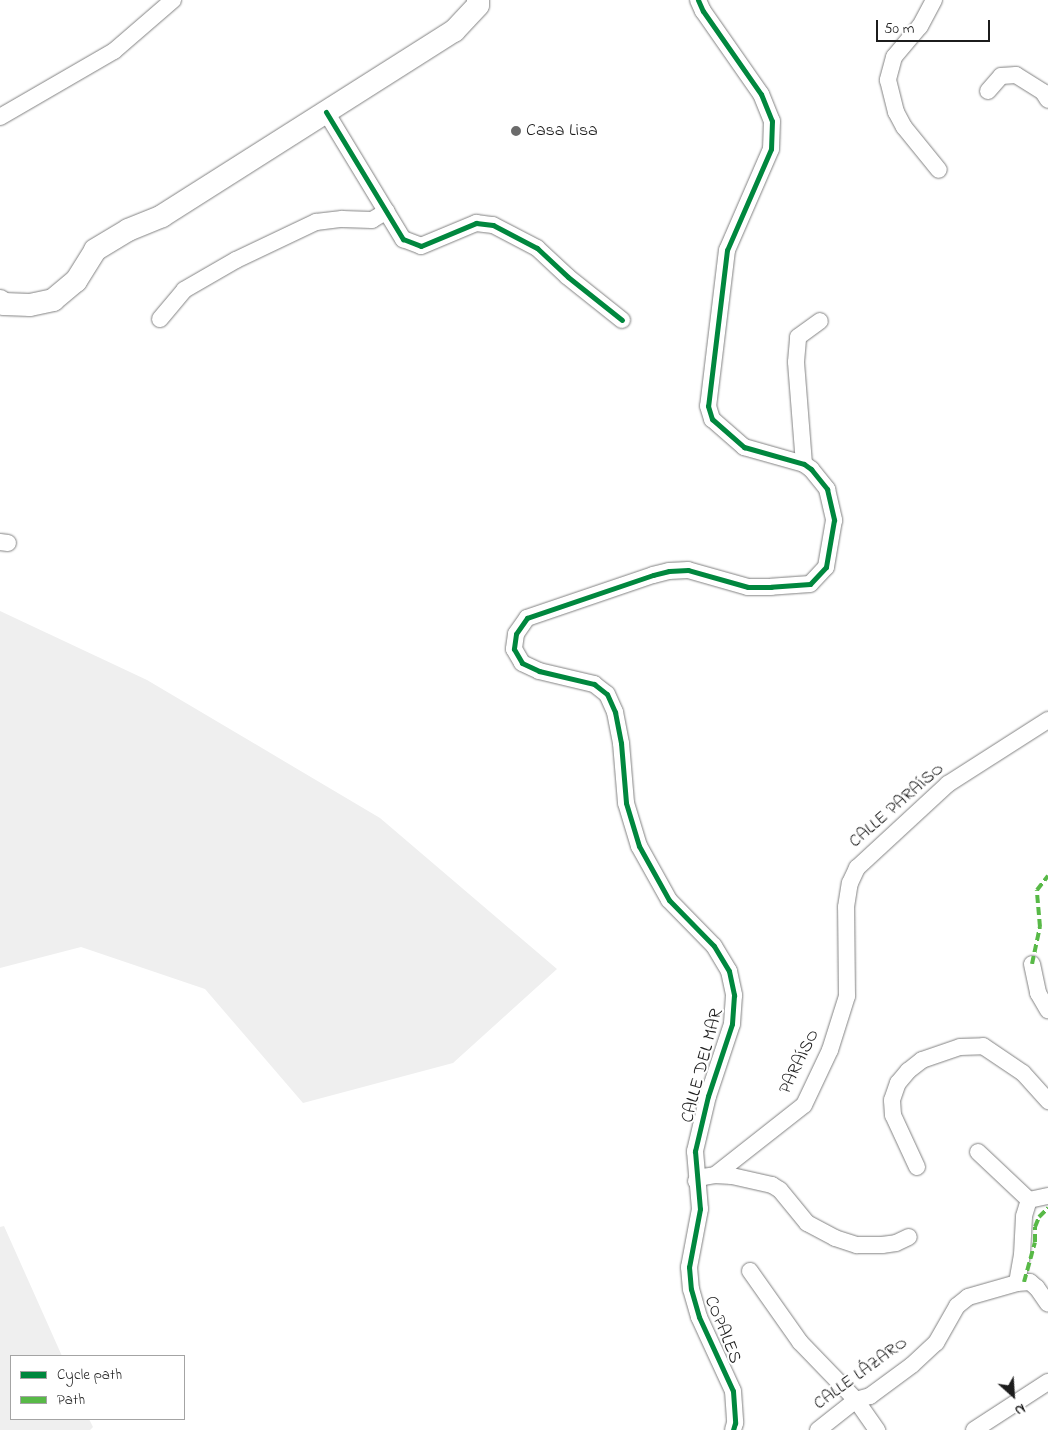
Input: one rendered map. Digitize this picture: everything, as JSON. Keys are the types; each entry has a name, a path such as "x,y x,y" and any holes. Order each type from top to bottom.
{"main road":[{"path":"0,301 4,304 30,304 53,300 76,281 95,250 128,230 162,216 454,31 478,5 478,0"}],"street":[{"path":"0,117 114,51 173,0"},
{"path":"698,0 703,11 760,94 772,121 771,149 727,250 708,406 712,420 744,447 804,464 796,362 798,337 820,321"},
{"path":"934,0 920,26 894,57 888,80 896,112 904,127 938,170"},
{"path":"988,91 1001,76 1016,75 1043,92 1048,100"},
{"path":"326,112 403,239 421,246 476,223 493,225 537,248 568,277 622,320"},
{"path":"160,319 184,290 236,260 316,222 342,219 372,220 387,211"},
{"name":"CALLE DEL MAR","path":"700,1209 696,1182 696,1151 708,1096 732,1024 734,995 729,971 714,946 669,900 640,846 626,803 616,712 607,694 594,684 539,671 522,663 514,649 516,634 527,618 652,575 669,571 688,570 748,587 810,584 826,567 834,520 827,489 812,469 804,464"},
{"name":"CALLE PARAÍSO","path":"846,907 850,883 857,868 948,784 1048,720"},
{"name":"PARAÍSO","path":"696,1182 703,1177 714,1175 804,1105 830,1050 847,996 846,907"},
{"path":"1032,964 1038,993 1048,1010"},
{"path":"917,1167 893,1115 892,1100 898,1083 908,1071 922,1060 960,1048 983,1046 1023,1074 1048,1101"},
{"path":"978,1152 1029,1200"},
{"path":"714,1175 732,1176 772,1185 780,1190 807,1223 835,1238 857,1245 896,1243 909,1237"},
{"path":"1029,1200 1048,1196"},
{"path":"1029,1200 1024,1216 1021,1282 1030,1282 1037,1288 1048,1304"},
{"name":"COPALES","path":"700,1209 690,1267 691,1289 699,1317 733,1391 735,1422 733,1430"},
{"path":"750,1271 800,1342 856,1400 877,1430"},
{"name":"CALLE LÁZARO","path":"818,1430 856,1400 870,1396 912,1365 936,1343 956,1306 968,1297 1021,1282"},
{"path":"974,1430 1048,1382"}],"shaded area":[{"path":"0,611 147,680 380,818 557,969 453,1063 303,1103 205,989 81,947 0,968"},
{"path":"4,1226 62,1355 10,1355 10,1420 90,1420 93,1427 90,1430 0,1430 0,1227"}],"marked path":[{"path":"1032,964 1040,927 1037,890 1048,876"},
{"path":"1024,1282 1035,1242 1035,1227 1039,1217 1048,1208"}],"cycle path":[{"path":"698,0 703,11 761,94 772,121 771,149 727,250 708,406 712,419 744,447 804,464 811,469 827,489 834,520 826,567 810,584 771,587 748,587 688,570 669,571 653,575 527,618 516,634 514,649 522,663 539,671 594,684 607,694 615,712 621,743 626,803 639,846 669,900 714,946 729,971 734,995 732,1024 708,1096 695,1151 700,1209 689,1267 691,1289 699,1317 733,1391 735,1423 733,1430"},
{"path":"326,112 403,239 421,246 476,223 493,225 537,248 568,277 622,320"}],"place":[{"name":"Casa Lisa","path":"516,131"}]}
